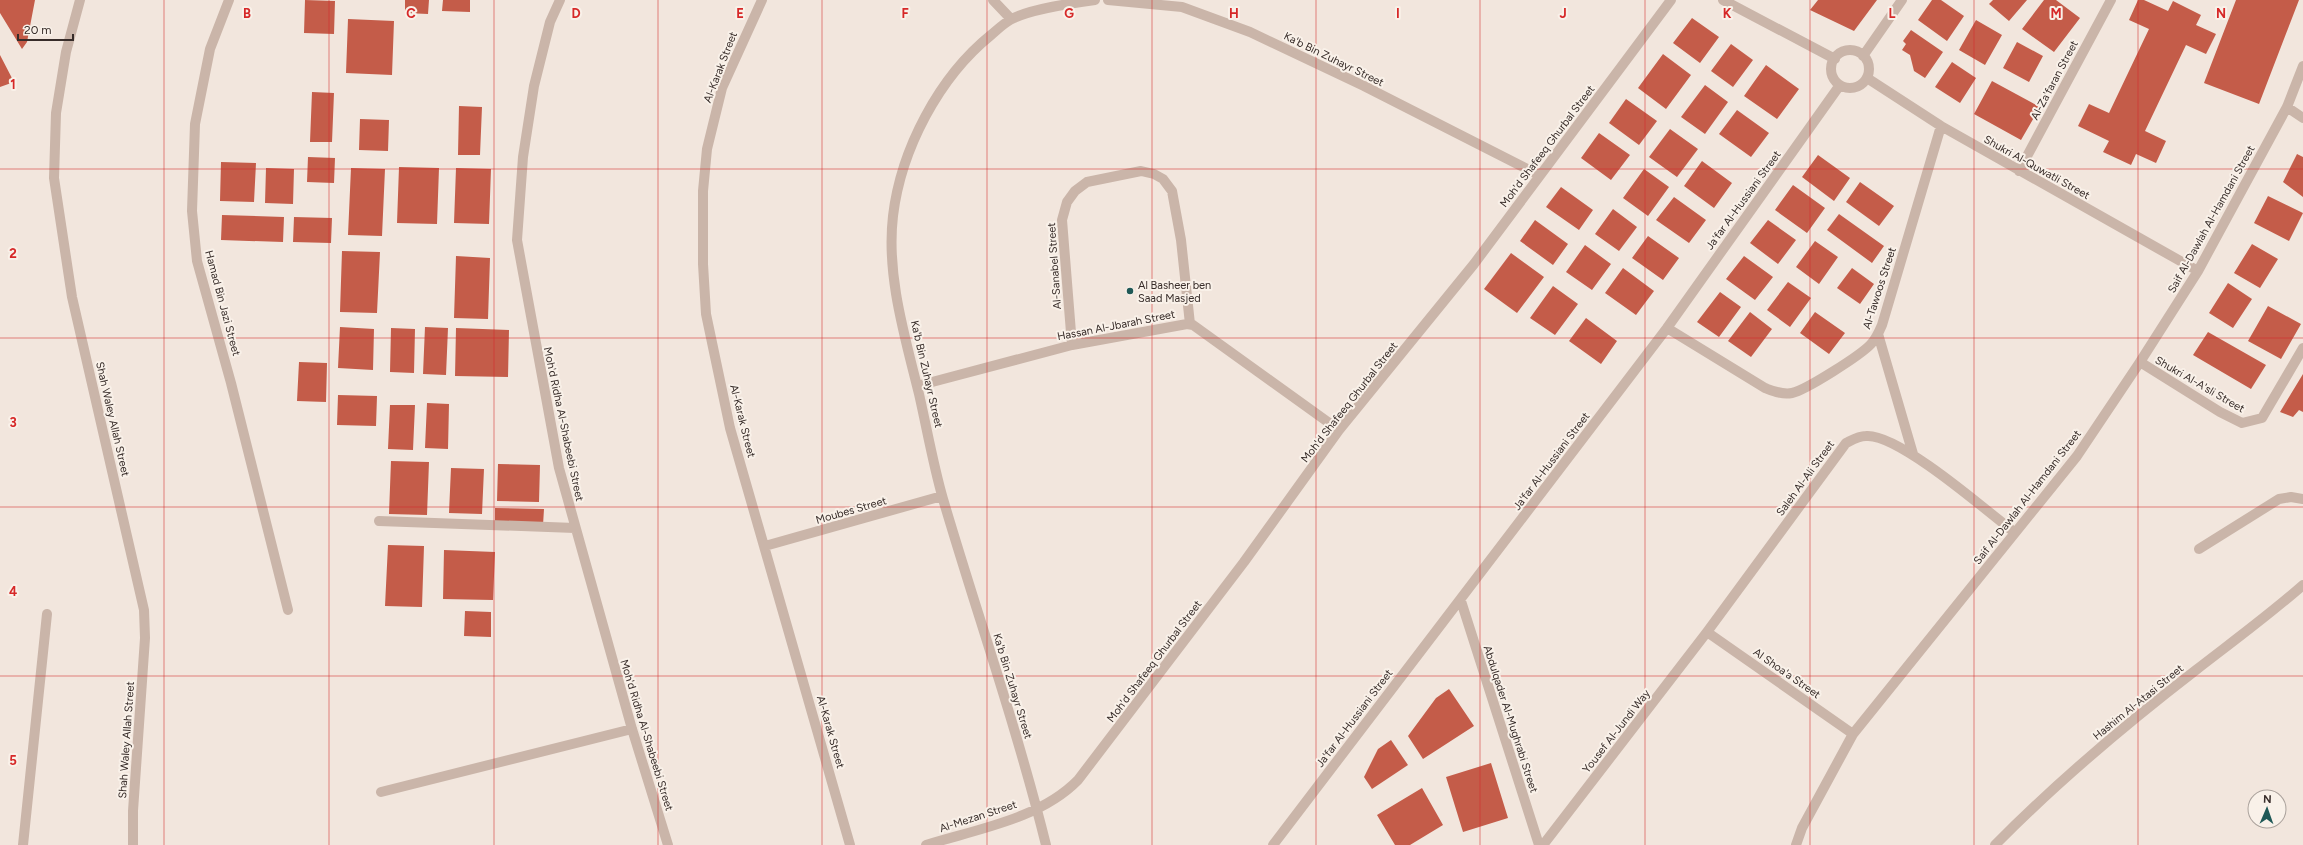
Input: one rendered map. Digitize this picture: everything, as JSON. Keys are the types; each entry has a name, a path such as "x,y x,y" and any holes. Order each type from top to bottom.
{"street":[{"name":"Shah Waley Allah Street","path":"80,0 66,52 56,113 54,178 72,297 144,610 145,638 133,812 133,845"},
{"name":"Hamad Bin Jazi Street","path":"229,0 210,49 195,124 192,212 197,261 231,383 288,610"},
{"name":"Moh'd Ridha Al-Shabeebi Street","path":"560,0 550,22 534,86 522,157 516,240 559,468 632,729 668,845"},
{"name":"Al-Karak Street","path":"762,0 722,88 707,148 703,190 703,264 706,314 730,428 850,845"},
{"path":"993,0 1011,19"},
{"name":"Ka'b Bin Zuhayr Street","path":"1046,845 1037,810 942,496 905,336 893,270 893,217 906,161 930,107 954,71 981,43 1011,19 1064,4 1095,0"},
{"name":"Ka'b Bin Zuhayr Street","path":"1108,0 1182,7 1250,32 1364,86 1539,176"},
{"name":"Moh'd Shafeeq Ghurbal Street","path":"1037,810 1061,795 1078,780 1244,562 1339,430 1474,264 1671,0"},
{"path":"1723,0 1835,59"},
{"path":"1863,56 1902,0"},
{"name":"Al-Za'faran Street","path":"2019,171 2111,0"},
{"path":"1846,51 1852,51 1863,56 1868,64 1867,78 1855,88 1840,85 1834,80 1832,73 1835,59 1846,51"},
{"name":"Saif Al-Dawlah Al-Hamdani Street","path":"1796,845 1802,828 1853,734 2076,456 2140,362 2198,271 2287,107 2303,66"},
{"name":"Shukri Al-Quwatli Street","path":"1867,78 1941,126 2198,271"},
{"name":"Ja'far Al-Hussiani Street","path":"1273,845 1461,601 1667,328 1840,85"},
{"path":"2287,107 2303,118"},
{"name":"Al-Tawoos Street","path":"1667,328 1765,388 1778,393 1791,393 1803,388 1863,351 1878,334 1941,126"},
{"name":"Al-Sanabel Street","path":"1072,345 1062,220 1063,211 1074,191 1087,182 1141,171 1154,174 1163,179 1172,192 1181,240 1190,324"},
{"name":"Hassan Al-Jbarah Street","path":"917,386 1072,345 1190,324 1339,430"},
{"path":"1878,334 1913,454"},
{"name":"Shukri Al-A'sli Street","path":"2140,362 2220,412 2242,422 2252,422 2262,418 2303,348"},
{"name":"Saleh Al-Ali Street","path":"1707,632 1846,443 1856,438 1873,436 1913,454 2015,533"},
{"name":"Moubes Street","path":"765,546 942,496"},
{"path":"2199,549 2280,499 2292,497 2303,498"},
{"path":"378,521 575,528"},
{"name":"Hashim Al-Atasi Street","path":"1996,845 2023,816 2111,739 2196,670 2275,610 2303,585"},
{"name":"Abdulqader Al-Mughrabi Street","path":"1461,601 1539,845"},
{"path":"23,845 47,614"},
{"name":"Al Shoa'a Street","path":"1707,632 1853,734"},
{"name":"Yousef Al-Jundi Way","path":"1543,845 1707,632"},
{"path":"381,792 632,729"},
{"name":"Al-Mezan Street","path":"926,845 1037,810"}],"building":[{"path":"0,0 35,0 27,42 22,49 0,13"},
{"path":"305,0 335,1 334,34 304,33"},
{"path":"405,0 429,0 428,14 405,13"},
{"path":"443,0 470,0 470,12 442,11"},
{"path":"1818,0 1877,0 1854,31 1810,10"},
{"path":"1932,0 1941,0 1964,16 1947,41 1918,20"},
{"path":"1993,0 2027,0 2009,21 1989,4"},
{"path":"2044,0 2056,0 2080,18 2054,52 2022,29"},
{"path":"2138,0 2144,0 2168,11 2173,1 2201,15 2196,25 2216,34 2206,54 2186,45 2145,131 2166,141 2156,163 2136,154 2131,165 2103,152 2109,141 2078,126 2089,104 2109,113 2149,29 2129,20"},
{"path":"2236,0 2299,0 2259,104 2204,83"},
{"path":"1692,18 1719,37 1700,63 1673,43"},
{"path":"348,19 394,21 392,75 346,73"},
{"path":"1976,20 2002,35 1985,65 1959,50"},
{"path":"1911,30 1943,52 1925,78 1914,71 1910,55 1902,50 1906,44 1903,41"},
{"path":"2017,42 2043,56 2029,82 2003,68"},
{"path":"1731,44 1753,60 1733,87 1711,71"},
{"path":"1663,54 1691,75 1666,109 1638,88"},
{"path":"0,55 14,82 0,87"},
{"path":"1952,62 1976,78 1960,103 1935,87"},
{"path":"1766,65 1799,89 1777,119 1744,96"},
{"path":"1992,81 2040,107 2021,140 1974,114"},
{"path":"1705,85 1728,102 1705,134 1681,117"},
{"path":"312,92 334,93 332,142 310,142"},
{"path":"1626,99 1657,121 1639,145 1609,123"},
{"path":"459,106 482,107 480,155 458,155"},
{"path":"1737,110 1769,133 1751,157 1719,134"},
{"path":"360,119 389,120 388,151 359,150"},
{"path":"1670,129 1698,149 1677,177 1649,157"},
{"path":"1599,133 1630,155 1611,180 1581,158"},
{"path":"2297,154 2303,157 2303,197 2283,182"},
{"path":"1818,155 1850,178 1834,201 1802,177"},
{"path":"308,157 335,158 334,183 307,182"},
{"path":"1702,161 1732,183 1714,208 1684,186"},
{"path":"221,162 256,163 254,202 220,201"},
{"path":"399,167 439,168 437,224 397,223"},
{"path":"266,168 294,169 293,204 265,203"},
{"path":"351,168 385,169 382,236 348,235"},
{"path":"456,168 491,169 489,224 454,223"},
{"path":"1644,169 1669,187 1648,216 1623,198"},
{"path":"1860,182 1894,206 1879,226 1846,202"},
{"path":"1793,185 1825,208 1807,233 1775,210"},
{"path":"1561,187 1593,210 1579,230 1546,207"},
{"path":"2268,196 2303,213 2289,241 2254,223"},
{"path":"1674,197 1706,220 1689,243 1656,220"},
{"path":"1613,209 1637,227 1619,251 1595,234"},
{"path":"1839,214 1884,246 1872,263 1827,230"},
{"path":"222,215 284,217 283,242 221,240"},
{"path":"294,217 332,218 331,243 293,242"},
{"path":"1535,220 1568,244 1553,265 1520,241"},
{"path":"1768,220 1796,240 1778,264 1750,243"},
{"path":"1648,236 1679,258 1663,280 1632,258"},
{"path":"1815,241 1838,257 1819,284 1796,267"},
{"path":"2252,244 2278,259 2260,288 2234,273"},
{"path":"1585,245 1611,264 1592,290 1566,272"},
{"path":"342,251 380,252 377,313 340,312"},
{"path":"1511,253 1544,277 1517,313 1484,289"},
{"path":"456,256 490,258 488,319 454,318"},
{"path":"1744,256 1773,277 1755,300 1726,279"},
{"path":"1623,268 1654,291 1636,315 1605,293"},
{"path":"1852,268 1874,284 1860,304 1837,288"},
{"path":"1788,282 1811,298 1790,327 1767,310"},
{"path":"2228,283 2252,299 2233,328 2209,313"},
{"path":"1553,286 1578,304 1555,335 1530,318"},
{"path":"1720,292 1741,307 1719,337 1697,322"},
{"path":"2268,306 2301,324 2281,359 2248,341"},
{"path":"1750,312 1772,329 1751,357 1728,341"},
{"path":"1815,312 1845,333 1829,354 1800,333"},
{"path":"1586,318 1617,341 1601,364 1569,341"},
{"path":"340,327 374,329 373,370 338,368"},
{"path":"425,327 448,328 446,375 423,374"},
{"path":"391,328 415,329 414,373 390,372"},
{"path":"456,328 509,330 508,377 455,376"},
{"path":"2208,332 2266,365 2251,389 2193,355"},
{"path":"299,362 327,363 326,402 297,401"},
{"path":"2303,374 2303,412 2299,410 2293,417 2280,412"},
{"path":"338,395 377,396 376,426 337,425"},
{"path":"427,403 449,404 448,449 425,448"},
{"path":"390,405 415,405 413,450 388,449"},
{"path":"391,461 429,462 427,515 389,514"},
{"path":"498,464 540,465 539,502 497,501"},
{"path":"451,468 484,469 482,514 449,513"},
{"path":"495,508 544,509 543,525 495,523"},
{"path":"388,545 424,546 422,607 385,606"},
{"path":"444,550 495,552 493,600 443,599"},
{"path":"465,611 491,612 491,637 464,636"},
{"path":"1449,689 1474,726 1423,759 1408,736 1436,698"},
{"path":"1391,740 1408,765 1372,789 1364,777 1378,749"},
{"path":"1491,763 1508,818 1463,832 1446,777"},
{"path":"1422,788 1443,825 1410,845 1395,845 1377,815"}],"place":[{"name":"Al Basheer ben Saad Masjed","path":"1130,291"}]}
